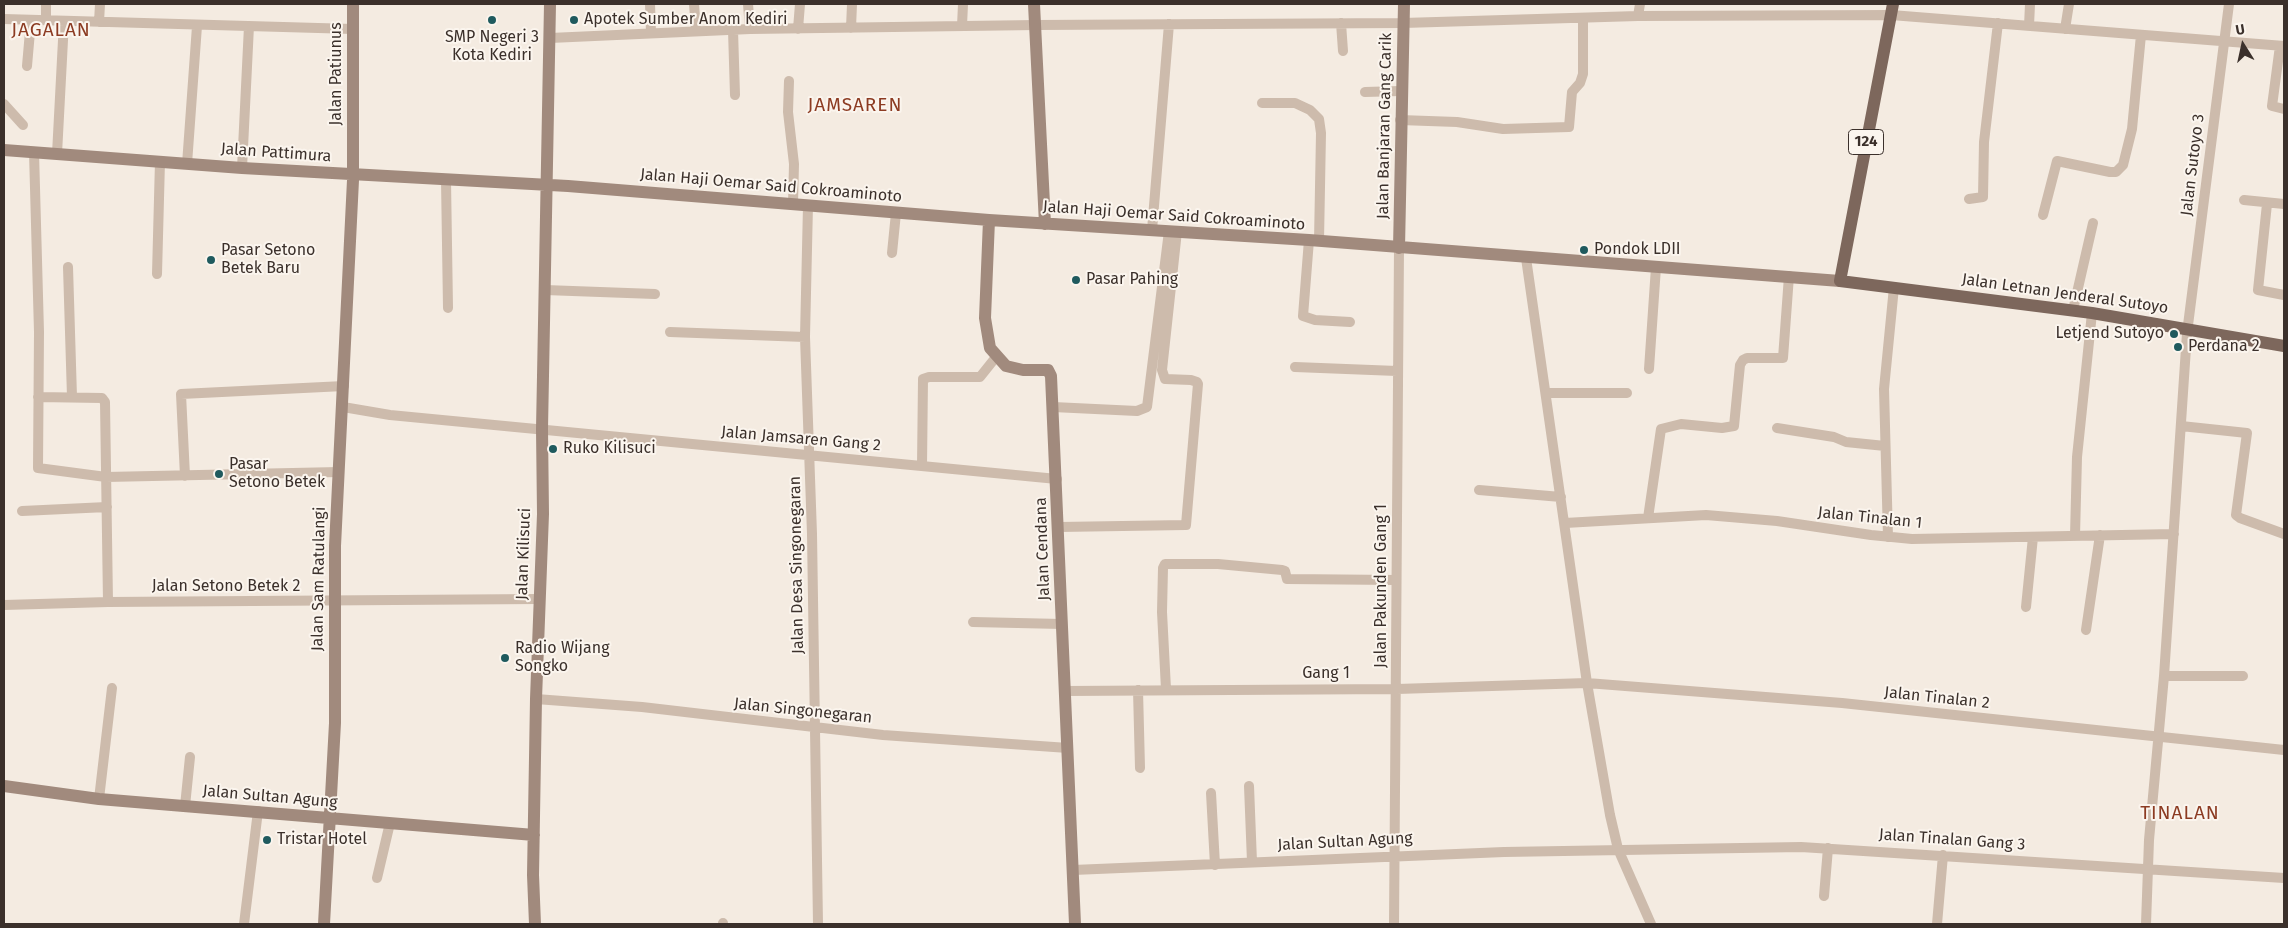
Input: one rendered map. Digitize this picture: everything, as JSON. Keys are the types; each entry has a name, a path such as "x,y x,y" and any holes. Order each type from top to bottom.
{"main road":[{"name":"Jalan Patiunus","path":"352,175 353,4"},
{"name":"Jalan Kilisuci","path":"534,924 536,699 542,514 550,4"},
{"path":"1034,4 1045,224"},
{"name":"Jalan Banjaran Gang Carik","path":"1399,248 1400,92 1404,4"},
{"name":"124","path":"1840,280 1892,9"},
{"name":"Jalan Pattimura","path":"4,150 352,175 546,184"},
{"name":"Jalan Sam Ratulangi","path":"324,924 334,723 333,602 352,175"},
{"name":"Jalan Haji Oemar Said Cokroaminoto","path":"546,184 989,220 1173,231 1840,280"},
{"path":"989,220 986,327 990,348 996,357"},
{"name":"Jalan Letnan Jenderal Sutoyo","path":"1840,280 2073,310 2284,345"},
{"name":"Jalan Cendana","path":"996,357 1012,369 1048,370 1051,376 1075,924"},
{"name":"Jalan Sultan Agung","path":"4,786 99,799 534,835"}],"street":[{"path":"46,4 46,20"},
{"path":"99,22 100,4"},
{"path":"650,4 651,33"},
{"path":"694,4 696,31"},
{"path":"748,4 750,29"},
{"path":"798,29 800,4"},
{"path":"851,28 852,4"},
{"path":"962,26 963,4"},
{"path":"1638,16 1640,4"},
{"path":"2028,26 2030,4"},
{"path":"2065,29 2069,4"},
{"name":"Jalan Sutoyo 3","path":"2146,924 2148,869 2164,676 2188,329 2229,4"},
{"path":"550,38 750,29 1403,23 1892,9 2028,26 2225,40 2282,46 2272,106 2284,109"},
{"path":"1400,120 1457,122 1503,129 1569,127 1572,92 1580,83 1583,74 1583,18"},
{"path":"4,19 353,29"},
{"path":"27,66 31,20"},
{"path":"57,154 64,21"},
{"path":"1969,199 1983,197 1984,142 1998,23"},
{"path":"1152,230 1169,24"},
{"path":"1341,24 1343,50"},
{"path":"187,164 196,26"},
{"path":"242,168 249,26"},
{"path":"733,30 735,94"},
{"path":"2043,215 2057,161 2110,172 2116,172 2123,165 2132,129 2141,35"},
{"path":"789,81 788,112 794,164 793,204"},
{"path":"1365,92 1400,92"},
{"path":"1262,102 1295,103 1310,110 1319,119 1321,133 1314,241 1303,316 1315,320 1350,322"},
{"path":"4,104 23,125"},
{"path":"34,152 39,332 38,468 106,477 339,472"},
{"path":"157,274 160,162"},
{"path":"446,180 448,308"},
{"path":"2244,200 2267,204 2284,204"},
{"path":"2267,204 2258,290 2284,295"},
{"name":"Jalan Desa Singonegaran","path":"808,205 805,337 810,456 818,924"},
{"path":"892,253 896,212"},
{"path":"2073,310 2093,223"},
{"path":"1053,407 1137,411 1147,407 1173,231"},
{"path":"1059,527 1186,525 1198,382 1166,379 1162,370 1173,231"},
{"name":"Jalan Pakunden Gang 1","path":"1394,924 1399,248"},
{"path":"1526,258 1587,683 1618,848 1651,924"},
{"path":"68,267 72,397"},
{"path":"1648,369 1656,267"},
{"path":"1648,518 1661,429 1681,424 1722,428 1734,426 1740,365 1743,360 1747,358 1783,358 1795,277"},
{"path":"1888,537 1884,389 1894,287"},
{"path":"545,290 654,294"},
{"path":"2075,536 2077,457 2092,313"},
{"path":"670,332 805,337"},
{"path":"922,466 923,379 929,377 980,377 996,357"},
{"path":"1295,367 1397,370"},
{"path":"185,476 181,394 344,386"},
{"path":"1546,393 1627,393"},
{"path":"38,397 102,398 105,402 108,602"},
{"name":"Jalan Jamsaren Gang 2","path":"343,407 390,415 1057,479"},
{"path":"2181,426 2248,434 2236,515 2284,534"},
{"path":"1777,428 1834,437 1846,442 1886,446"},
{"path":"1479,490 1561,497"},
{"path":"22,511 107,507"},
{"name":"Jalan Tinalan 1","path":"1565,523 1706,515 1742,517 1888,537 2033,537 2174,534"},
{"path":"2086,630 2100,536"},
{"path":"2026,607 2033,537"},
{"path":"1166,689 1162,612 1163,568 1165,564 1218,564 1282,570 1285,571 1287,579 1396,580"},
{"name":"Jalan Setono Betek 2","path":"4,605 108,602 539,600"},
{"path":"973,622 1062,624"},
{"path":"2164,676 2243,676"},
{"name":"Gang 1","path":"1065,691 1397,689 1587,683"},
{"name":"Jalan Tinalan 2","path":"1587,683 1729,692 2158,735 2284,750"},
{"path":"99,799 112,688"},
{"path":"1138,690 1140,768"},
{"name":"Jalan Singonegaran","path":"536,699 642,707 814,728 1068,748"},
{"path":"186,806 190,757"},
{"path":"1249,786 1252,862"},
{"path":"1211,792 1215,864"},
{"path":"244,924 258,811"},
{"path":"377,878 390,823"},
{"name":"Jalan Tinalan Gang 3","path":"1618,848 1828,848 2284,878"},
{"name":"Jalan Sultan Agung","path":"1073,870 1618,848"},
{"path":"1824,896 1828,848"},
{"path":"1937,924 1943,855"}],"place":[{"name":"SMP Negeri 3 Kota Kediri","path":"492,20"},
{"name":"Apotek Sumber Anom Kediri","path":"574,20"},
{"name":"Pondok LDII","path":"1584,250"},
{"name":"Pasar Setono Betek Baru","path":"211,260"},
{"name":"Pasar Pahing","path":"1076,280"},
{"name":"Letjend Sutoyo","path":"2174,334"},
{"name":"Perdana 2","path":"2178,347"},
{"name":"Ruko Kilisuci","path":"553,449"},
{"name":"Pasar Setono Betek","path":"219,474"},
{"name":"Radio Wijang Songko","path":"505,658"},
{"name":"Tristar Hotel","path":"267,840"}],"district":[{"name":"JAGALAN","path":"51,31"},
{"name":"JAMSAREN","path":"855,106"},
{"name":"TINALAN","path":"2180,814"}]}
